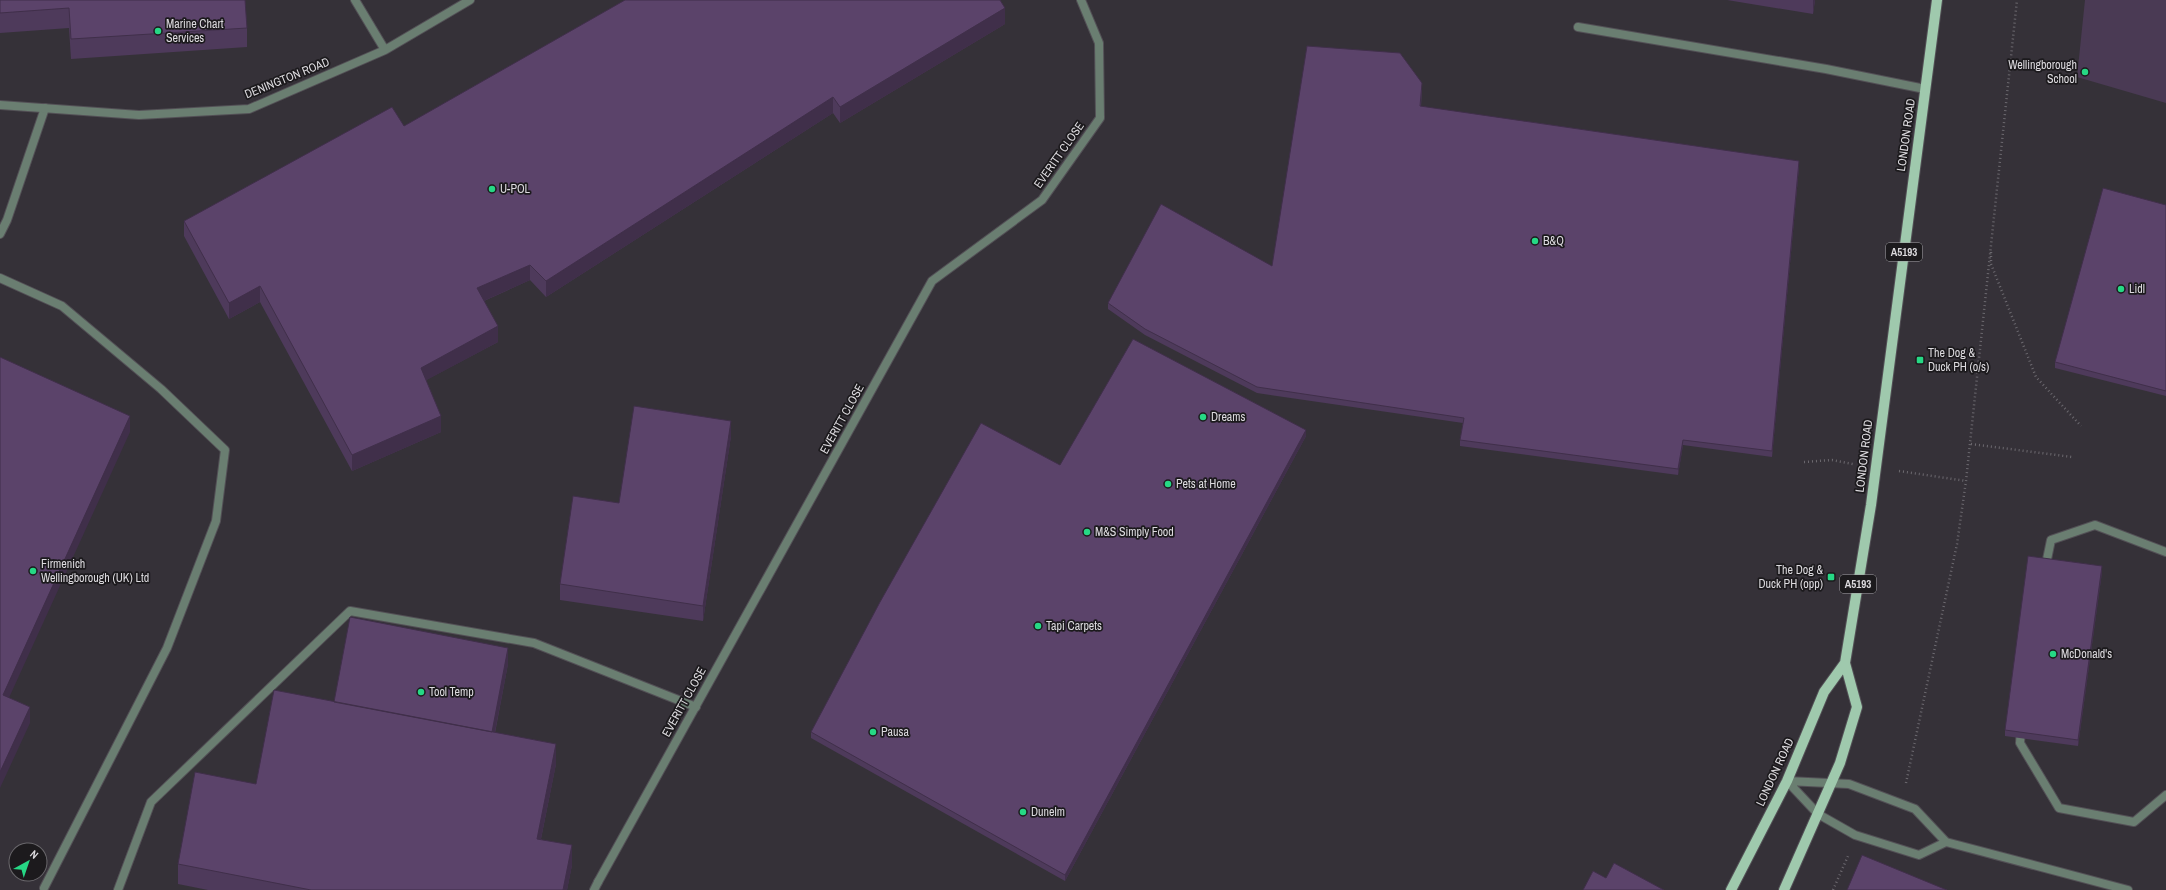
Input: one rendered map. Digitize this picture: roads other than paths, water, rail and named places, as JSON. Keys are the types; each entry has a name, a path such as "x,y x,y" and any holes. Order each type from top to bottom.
{"main road":[{"name":"LONDON ROAD","path":"1731,890 1787,781 1824,692 1845,663 1871,505 1937,0"},
{"path":"1784,890 1832,782 1857,707 1845,663"}],"street":[{"path":"355,0 385,50"},
{"name":"DENINGTON ROAD","path":"0,105 139,115 249,109 385,50 470,0"},
{"name":"EVERITT CLOSE","path":"596,886 932,281 1042,200 1100,118 1099,43 1081,0"},
{"path":"1578,27 1826,70 1925,89"},
{"path":"0,234 7,220 45,108"},
{"path":"0,278 62,306 161,389 225,450 216,521 167,648 44,888"},
{"path":"2043,578 2051,540 2095,525 2166,552"},
{"path":"118,890 151,802 350,611 534,643 696,707"},
{"path":"2022,721 2020,744 2059,808 2134,822 2166,795"},
{"path":"1787,781 1849,784 1915,809 1946,842 2128,890"},
{"path":"1787,781 1818,814 1855,835 1919,855 1946,842"}],"place":[{"name":"Marine Chart Services","path":"158,31"},
{"name":"Wellingborough School","path":"2085,72"},
{"name":"U-POL","path":"492,189"},
{"name":"B&Q","path":"1535,241"},
{"name":"Lidl","path":"2121,289"},
{"name":"The Dog & Duck PH (o/s)","path":"1920,360"},
{"name":"Dreams","path":"1203,417"},
{"name":"Pets at Home","path":"1168,484"},
{"name":"M&S Simply Food","path":"1087,532"},
{"name":"Firmenich Wellingborough (UK) Ltd","path":"33,571"},
{"name":"The Dog & Duck PH (opp)","path":"1831,577"},
{"name":"Tapi Carpets","path":"1038,626"},
{"name":"McDonald's","path":"2053,654"},
{"name":"Tool Temp","path":"421,692"},
{"name":"Pausa","path":"873,732"},
{"name":"Dunelm","path":"1023,812"}]}
